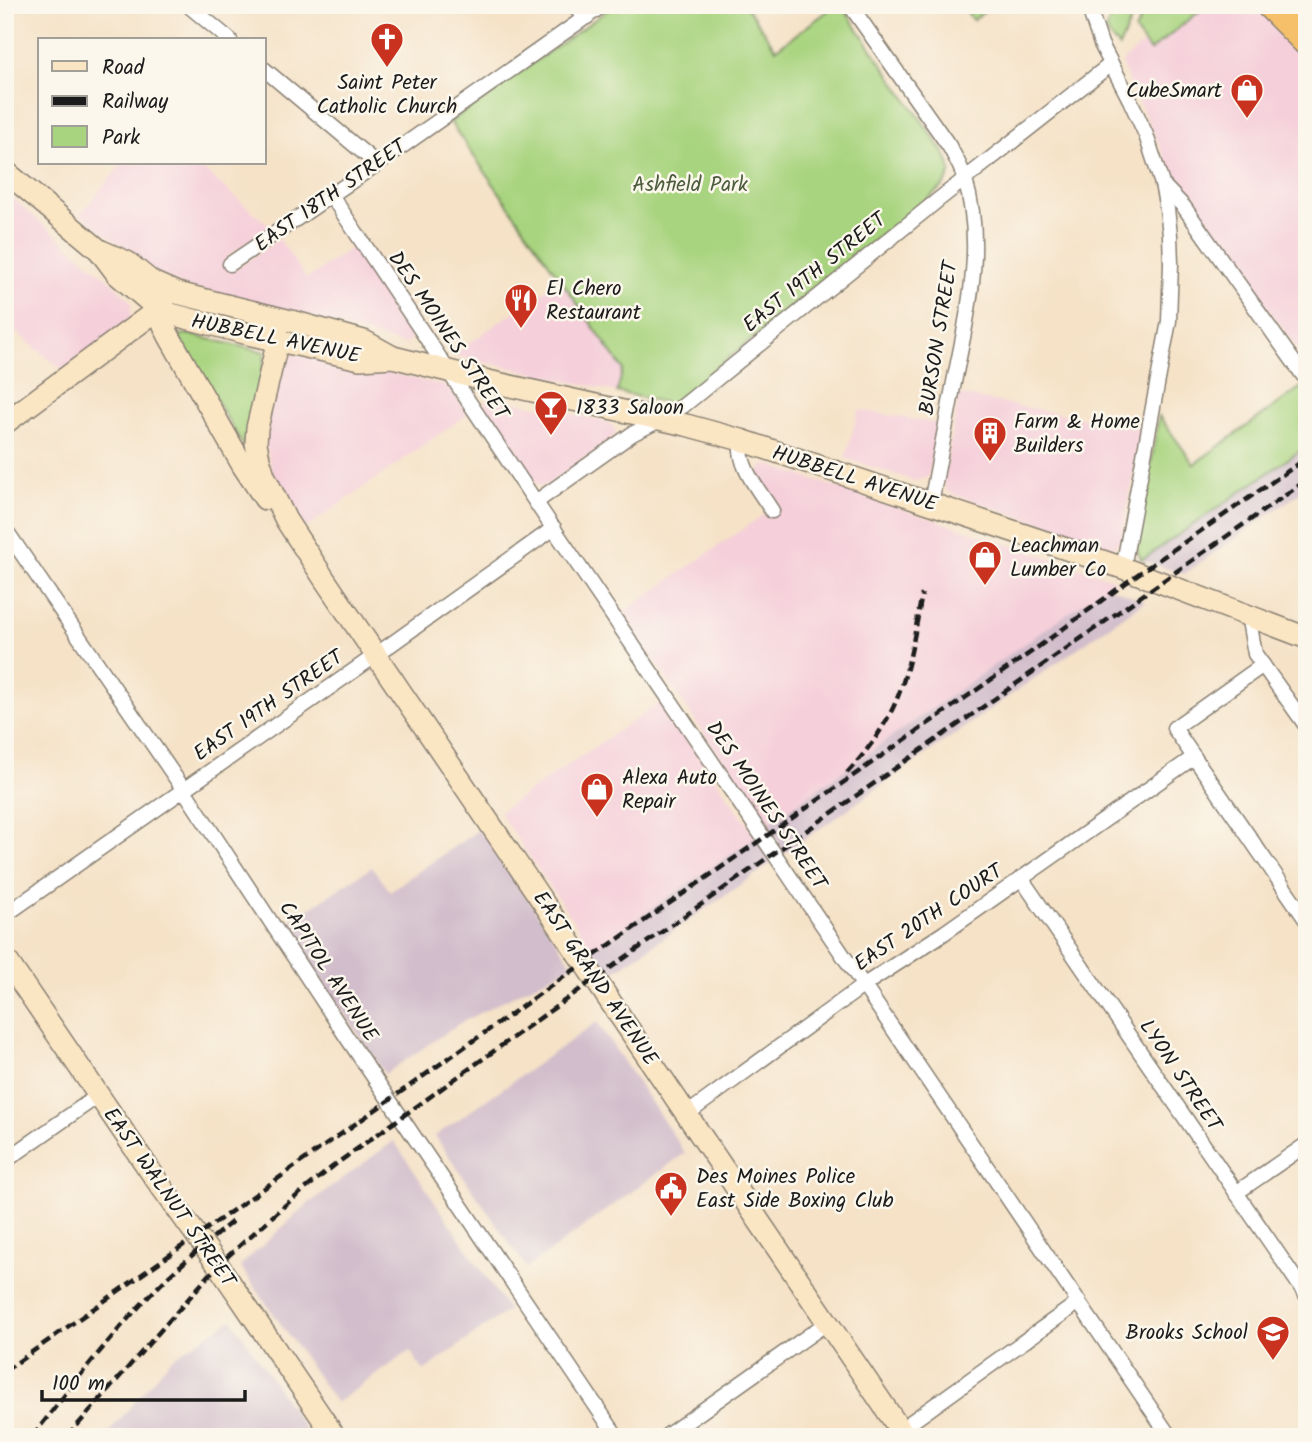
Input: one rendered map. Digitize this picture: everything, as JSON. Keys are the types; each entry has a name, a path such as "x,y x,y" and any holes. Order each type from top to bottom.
{"highway":[{"path":"1269,5 1307,43"}],"street":[{"path":"188,5 228,38"},
{"path":"573,5 587,17"},
{"name":"EAST 18TH STREET","path":"230,264 603,5"},
{"name":"BURSON STREET","path":"850,5 949,146 969,193 973,227 971,292 930,503"},
{"path":"1088,5 1096,33 1146,135 1162,184 1170,244 1169,321 1123,568"},
{"name":"EAST 19TH STREET","path":"536,502 632,434 683,406 1111,64"},
{"path":"266,71 377,164"},
{"path":"5,171 99,250 117,274 146,299 164,299"},
{"path":"1162,184 1184,207 1303,375"},
{"name":"DES MOINES STREET","path":"331,195 447,371 1170,1437"},
{"path":"5,423 164,299"},
{"name":"HUBBELL AVENUE","path":"164,299 182,318 360,359 393,357"},
{"name":"HUBBELL AVENUE","path":"164,299 269,316 364,341 393,357 741,440 1123,568 1307,638"},
{"name":"EAST GRAND AVENUE","path":"164,299 162,318 169,336 262,496 286,520"},
{"path":"269,316 275,324 278,340"},
{"name":"EAST GRAND AVENUE","path":"278,340 256,443 264,475 286,520 903,1433"},
{"path":"741,440 741,461 772,511"},
{"name":"EAST 19TH STREET","path":"5,915 554,528"},
{"name":"CAPITOL AVENUE","path":"5,529 184,790 348,1039 617,1437"},
{"path":"1248,615 1255,654 1307,727"},
{"path":"1263,666 1174,728 1307,920"},
{"name":"EAST 20TH COURT","path":"687,1114 864,985 944,933 1194,757"},
{"name":"LYON STREET","path":"1021,878 1307,1296"},
{"name":"EAST WALNUT STREET","path":"5,958 335,1437"},
{"path":"5,1161 99,1095"},
{"path":"1236,1194 1307,1144"},
{"path":"903,1433 1079,1302"},
{"path":"665,1437 828,1322"}],"shaded area":[{"name":"CubeSmart","path":"1207,5 1260,5 1307,59 1307,351 1302,355 1174,176 1123,69 1122,63 1125,59 1144,43 1150,50"},
{"path":"122,164 196,164 270,226 226,257 235,270 279,239 307,279 354,246 411,330 411,340 404,345 296,314 186,287 160,276 80,214"},
{"path":"5,192 113,283 132,304 130,319 65,372 5,323"},
{"path":"560,280 623,369 617,392 452,355"},
{"path":"287,355 446,386 468,414 306,528 274,480 264,437 280,364"},
{"path":"959,395 1142,429 1121,540 1113,547 1107,546 947,491 943,483"},
{"path":"493,397 608,422 616,433 612,439 546,485 539,486 484,408 485,401"},
{"path":"859,410 939,424 926,478 915,481 845,458"},
{"path":"1307,446 1307,488 1184,574 1142,560"},
{"path":"766,465 1116,580 766,825 622,613 776,506 760,480 759,473 762,466"},
{"path":"1107,586 1145,601 785,853 766,825"},
{"path":"662,701 756,837 593,949 499,812"},
{"path":"480,829 573,965 460,1023 385,1074 284,925 372,867 390,891"},
{"path":"756,837 773,862 610,975 593,949"},
{"path":"597,1022 685,1153 527,1268 435,1136"},
{"path":"394,1141 508,1310 424,1371 410,1351 336,1403 240,1266 308,1204"},
{"path":"232,1319 310,1437 105,1437 172,1358"}],"green space":[{"name":"Ashfield Park","path":"615,5 745,5 776,49 836,5 841,5 945,154 950,167 950,175 942,187 671,404 617,392 623,369 450,122"},
{"path":"962,5 994,5 973,20"},
{"path":"1113,5 1138,5 1119,47 1107,30"},
{"path":"1147,5 1207,5 1150,51 1135,31"},
{"path":"187,334 265,352 251,459 178,335"},
{"path":"1307,383 1307,446 1142,560 1137,547 1159,416 1194,464"}],"railway":[{"path":"5,1371 1307,458"},
{"path":"67,1437 218,1265 336,1164 596,978 1307,480"},
{"path":"847,773 878,735 890,714 904,679 922,594"},
{"path":"32,1437 129,1317 182,1264 234,1220"}],"place":[{"name":"Saint Peter Catholic Church","path":"387,69"},
{"name":"CubeSmart","path":"1247,120"},
{"name":"El Chero Restaurant","path":"521,330"},
{"name":"1833 Saloon","path":"551,437"},
{"name":"Farm & Home Builders","path":"990,463"},
{"name":"Leachman Lumber Co","path":"985,587"},
{"name":"Alexa Auto Repair","path":"597,819"},
{"name":"Des Moines Police East Side Boxing Club","path":"671,1218"},
{"name":"Brooks School","path":"1273,1362"}]}
